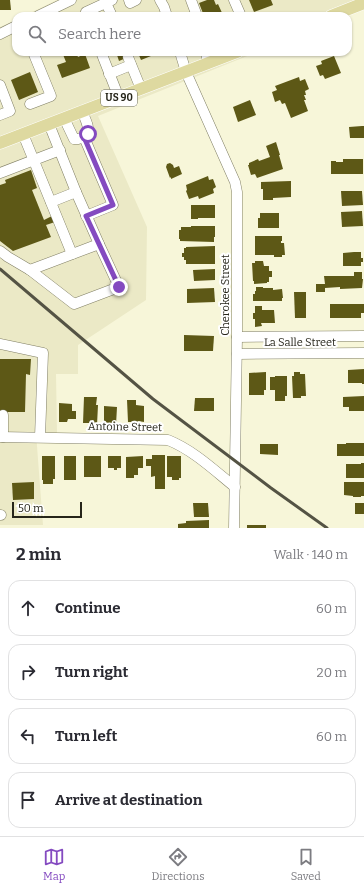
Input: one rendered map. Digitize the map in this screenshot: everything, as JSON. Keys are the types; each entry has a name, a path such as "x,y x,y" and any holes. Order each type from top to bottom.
{"main road":[{"path":"341,12 364,3"},
{"name":"US 90","path":"0,143 186,72 207,58 217,56"}],"street":[{"path":"46,12 71,0"},
{"path":"129,0 130,3 136,0"},
{"path":"191,0 196,12"},
{"path":"234,0 239,12"},
{"path":"86,12 109,1 111,12"},
{"path":"0,34 12,28"},
{"path":"30,104 51,96 35,56"},
{"path":"102,56 119,98"},
{"name":"Cherokee Street","path":"180,56 235,182 237,354 234,528"},
{"path":"109,74 129,61 141,89"},
{"path":"0,85 10,111 0,115"},
{"path":"64,118 74,138 78,139 84,137 89,131 82,111"},
{"path":"0,251 30,270 74,304 119,287 86,216 49,124"},
{"path":"23,134 72,254"},
{"path":"84,137 113,205 86,216"},
{"path":"0,173 60,150"},
{"path":"51,202 76,192"},
{"path":"30,270 99,244"},
{"name":"La Salle Street","path":"237,337 364,336"},
{"path":"0,344 43,353 40,437"},
{"name":"La Salle Street","path":"237,354 364,353"},
{"path":"2,437 3,415"},
{"name":"Antoine Street","path":"2,437 168,440 190,451 234,486"}],"shaded area":[{"path":"57,0 364,0 350,12 32,12"},
{"path":"12,22 12,56 247,56 98,116 147,227 146,300 78,345 78,374 56,374 57,433 36,433 43,525 0,525 0,27"}],"building":[{"path":"0,0 10,0 11,10 0,10"},
{"path":"207,0 214,0 216,5 218,4 222,12 202,12 199,3"},
{"path":"249,0 271,0 273,5 254,12"},
{"path":"64,56 86,56 90,68 62,78 57,65 66,62"},
{"path":"117,56 131,56 119,61"},
{"path":"139,56 151,56 141,60"},
{"path":"334,56 341,73 325,79 323,75 320,76 316,66 322,64 321,61"},
{"path":"30,72 38,92 19,100 11,80"},
{"path":"299,77 300,81 305,79 309,89 305,91 306,95 304,95 306,100 304,100 308,111 291,118 285,103 282,104 280,100 275,102 272,92 277,90 275,86"},
{"path":"250,100 256,115 238,122 233,107"},
{"path":"364,126 364,138 350,138 349,127"},
{"path":"276,142 283,169 257,178 255,174 251,175 248,165 249,163 258,159 259,161 270,157 266,146"},
{"path":"343,159 363,159 363,174 331,174 331,161 343,162"},
{"path":"170,163 174,168 179,166 182,174 171,179 166,167 167,164"},
{"path":"31,170 37,188 32,190 44,220 52,216 55,222 46,225 51,237 13,251 0,241 0,185 6,183 5,180"},
{"path":"208,176 209,180 213,179 216,187 213,189 214,193 199,199 198,196 189,199 186,191 186,185"},
{"path":"291,181 291,197 263,200 263,189 261,189 261,182"},
{"path":"341,191 362,191 363,205 342,206"},
{"path":"191,205 215,205 215,218 191,219"},
{"path":"362,211 363,226 342,227 341,212"},
{"path":"260,213 279,213 279,228 258,228 258,218 260,218"},
{"path":"215,226 214,242 180,241 179,230 181,230 181,227"},
{"path":"255,236 282,236 281,243 284,243 285,255 282,255 282,257 274,257 274,255 255,255"},
{"path":"215,246 215,264 186,264 186,260 182,257 184,248 186,247"},
{"path":"361,252 363,262 361,262 361,266 343,266 343,253"},
{"path":"255,261 263,261 264,266 269,266 269,271 272,271 272,277 269,277 269,282 254,284 252,263 255,263"},
{"path":"215,269 215,280 194,281 193,270"},
{"path":"354,272 362,272 362,288 325,288 325,292 316,292 316,284 325,284 324,276 354,276"},
{"path":"256,287 273,288 273,290 282,289 282,301 253,301 253,294 255,294"},
{"path":"214,288 215,302 187,303 187,289"},
{"path":"294,292 306,292 306,318 295,318"},
{"path":"330,304 364,304 364,313 361,313 361,318 330,318"},
{"path":"255,306 262,306 262,310 274,310 275,323 261,323 262,326 255,327 253,313 255,313"},
{"path":"184,335 214,336 213,351 184,351"},
{"path":"0,359 31,359 30,375 26,374 25,412 0,412"},
{"path":"364,369 364,384 348,383 348,370"},
{"path":"266,372 266,390 264,390 264,395 249,395 249,373"},
{"path":"294,372 305,374 306,396 301,396 301,398 293,398 292,376 294,376"},
{"path":"287,376 287,396 285,396 285,401 275,401 275,390 270,390 270,377"},
{"path":"364,396 364,411 349,411 349,407 343,407 343,397"},
{"path":"84,397 97,397 97,425 83,423"},
{"path":"195,398 214,398 214,411 194,411"},
{"path":"127,400 136,400 136,405 144,406 144,422 138,421 138,425 132,425 132,422 128,422"},
{"path":"59,403 72,404 72,411 76,411 76,419 68,419 67,422 59,422"},
{"path":"104,406 117,407 116,425 104,423"},
{"path":"364,443 364,456 337,456 337,444"},
{"path":"260,444 278,444 278,455 260,454"},
{"path":"152,455 165,455 165,489 155,489 155,476 151,477 151,466 146,466 146,459 152,459"},
{"path":"42,456 55,456 55,479 53,479 53,484 43,484"},
{"path":"64,456 76,456 76,480 64,480"},
{"path":"84,456 101,456 101,477 84,477"},
{"path":"108,456 121,456 121,468 114,470 114,468 108,468"},
{"path":"143,456 143,468 138,468 138,475 134,475 134,478 126,478 126,457"},
{"path":"167,456 181,456 181,478 179,478 179,480 172,480 172,477 167,477"},
{"path":"364,463 364,478 346,478 346,464"},
{"path":"34,482 34,499 13,500 12,483"},
{"path":"344,482 364,482 364,496 353,497 344,495"},
{"path":"193,503 208,503 209,517 194,517"},
{"path":"355,503 364,503 364,514 355,514"},
{"path":"209,520 209,528 178,528 178,524 186,523 186,521"},
{"path":"247,525 266,525 266,528 247,528"}],"railway":[{"path":"0,269 153,399 271,488 327,528"}],"route":[{"path":"88,134 84,137 113,205 86,216 119,287"}]}
